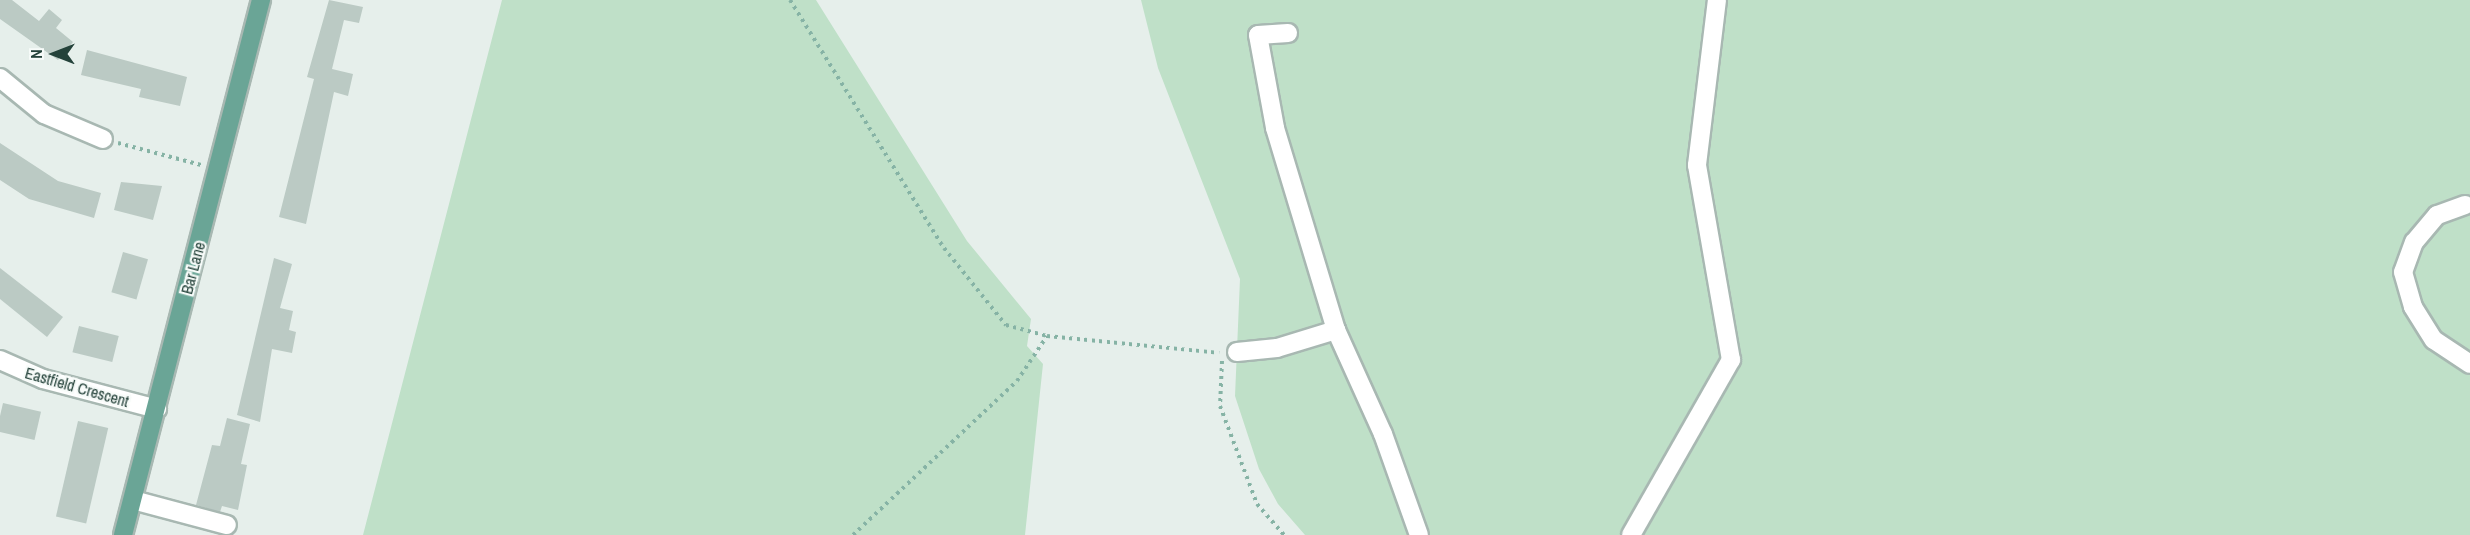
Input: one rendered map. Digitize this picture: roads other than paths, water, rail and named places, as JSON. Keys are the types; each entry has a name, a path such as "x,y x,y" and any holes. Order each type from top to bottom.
{"main road":[{"name":"Bar Lane","path":"123,535 261,0"}],"street":[{"path":"1631,535 1731,360 1697,165 1717,0"},
{"path":"1288,33 1258,35 1275,128 1336,330 1383,434 1419,535"},
{"path":"0,78 44,114 103,139"},
{"path":"2465,205 2437,215 2415,242 2403,272 2413,307 2434,340 2461,363 2470,364"},
{"path":"1237,352 1277,348 1336,330"},
{"name":"Eastfield Crescent","path":"0,360 43,379 157,409"},
{"path":"133,500 227,525"}]}
